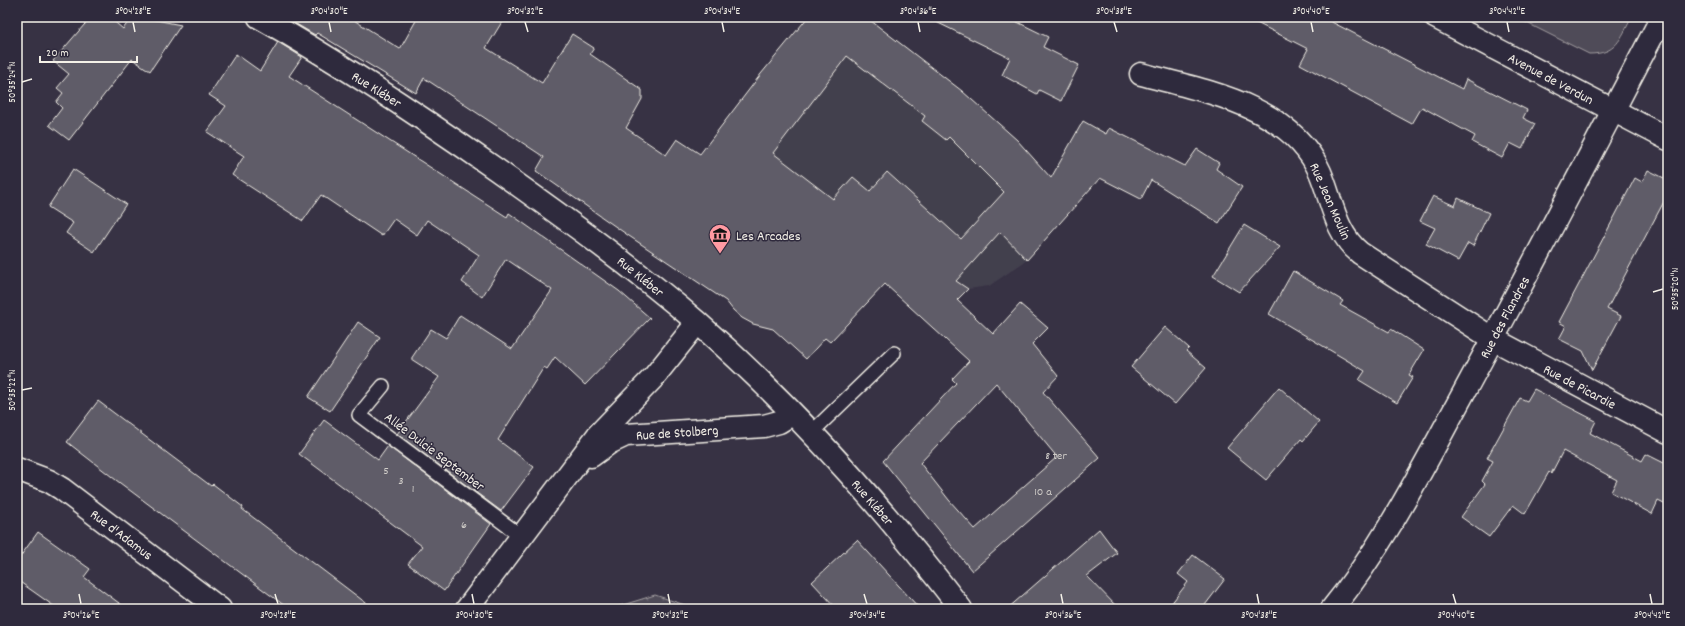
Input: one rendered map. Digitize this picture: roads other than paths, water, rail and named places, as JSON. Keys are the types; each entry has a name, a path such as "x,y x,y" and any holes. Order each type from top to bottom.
{"street":[{"name":"Rue Kléber","path":"259,17 421,117 558,213 626,263 697,323 811,433 862,487 961,609"},
{"name":"Avenue de Verdun","path":"1435,17 1668,139"},
{"name":"Rue des Flandres","path":"1332,609 1371,554 1399,508 1493,339 1662,17"},
{"name":"Rue Jean Moulin","path":"1141,74 1202,91 1251,108 1293,134 1305,147 1317,165 1326,185 1343,235 1351,246 1493,339"},
{"name":"Rue de Stolberg","path":"467,609 598,435 653,378 697,323"},
{"name":"Rue de Picardie","path":"1493,339 1668,432"},
{"name":"Rue de Stolberg","path":"571,472 609,443 626,436 764,426 779,422 792,414"},
{"name":"Rue d'Adamus","path":"17,469 49,481 62,489 220,609"}],"lane":[{"path":"811,433 894,353"},
{"name":"Allée Dulcie September","path":"383,386 360,415 521,536"}],"place":[{"name":"Les Arcades","path":"720,254"}]}
